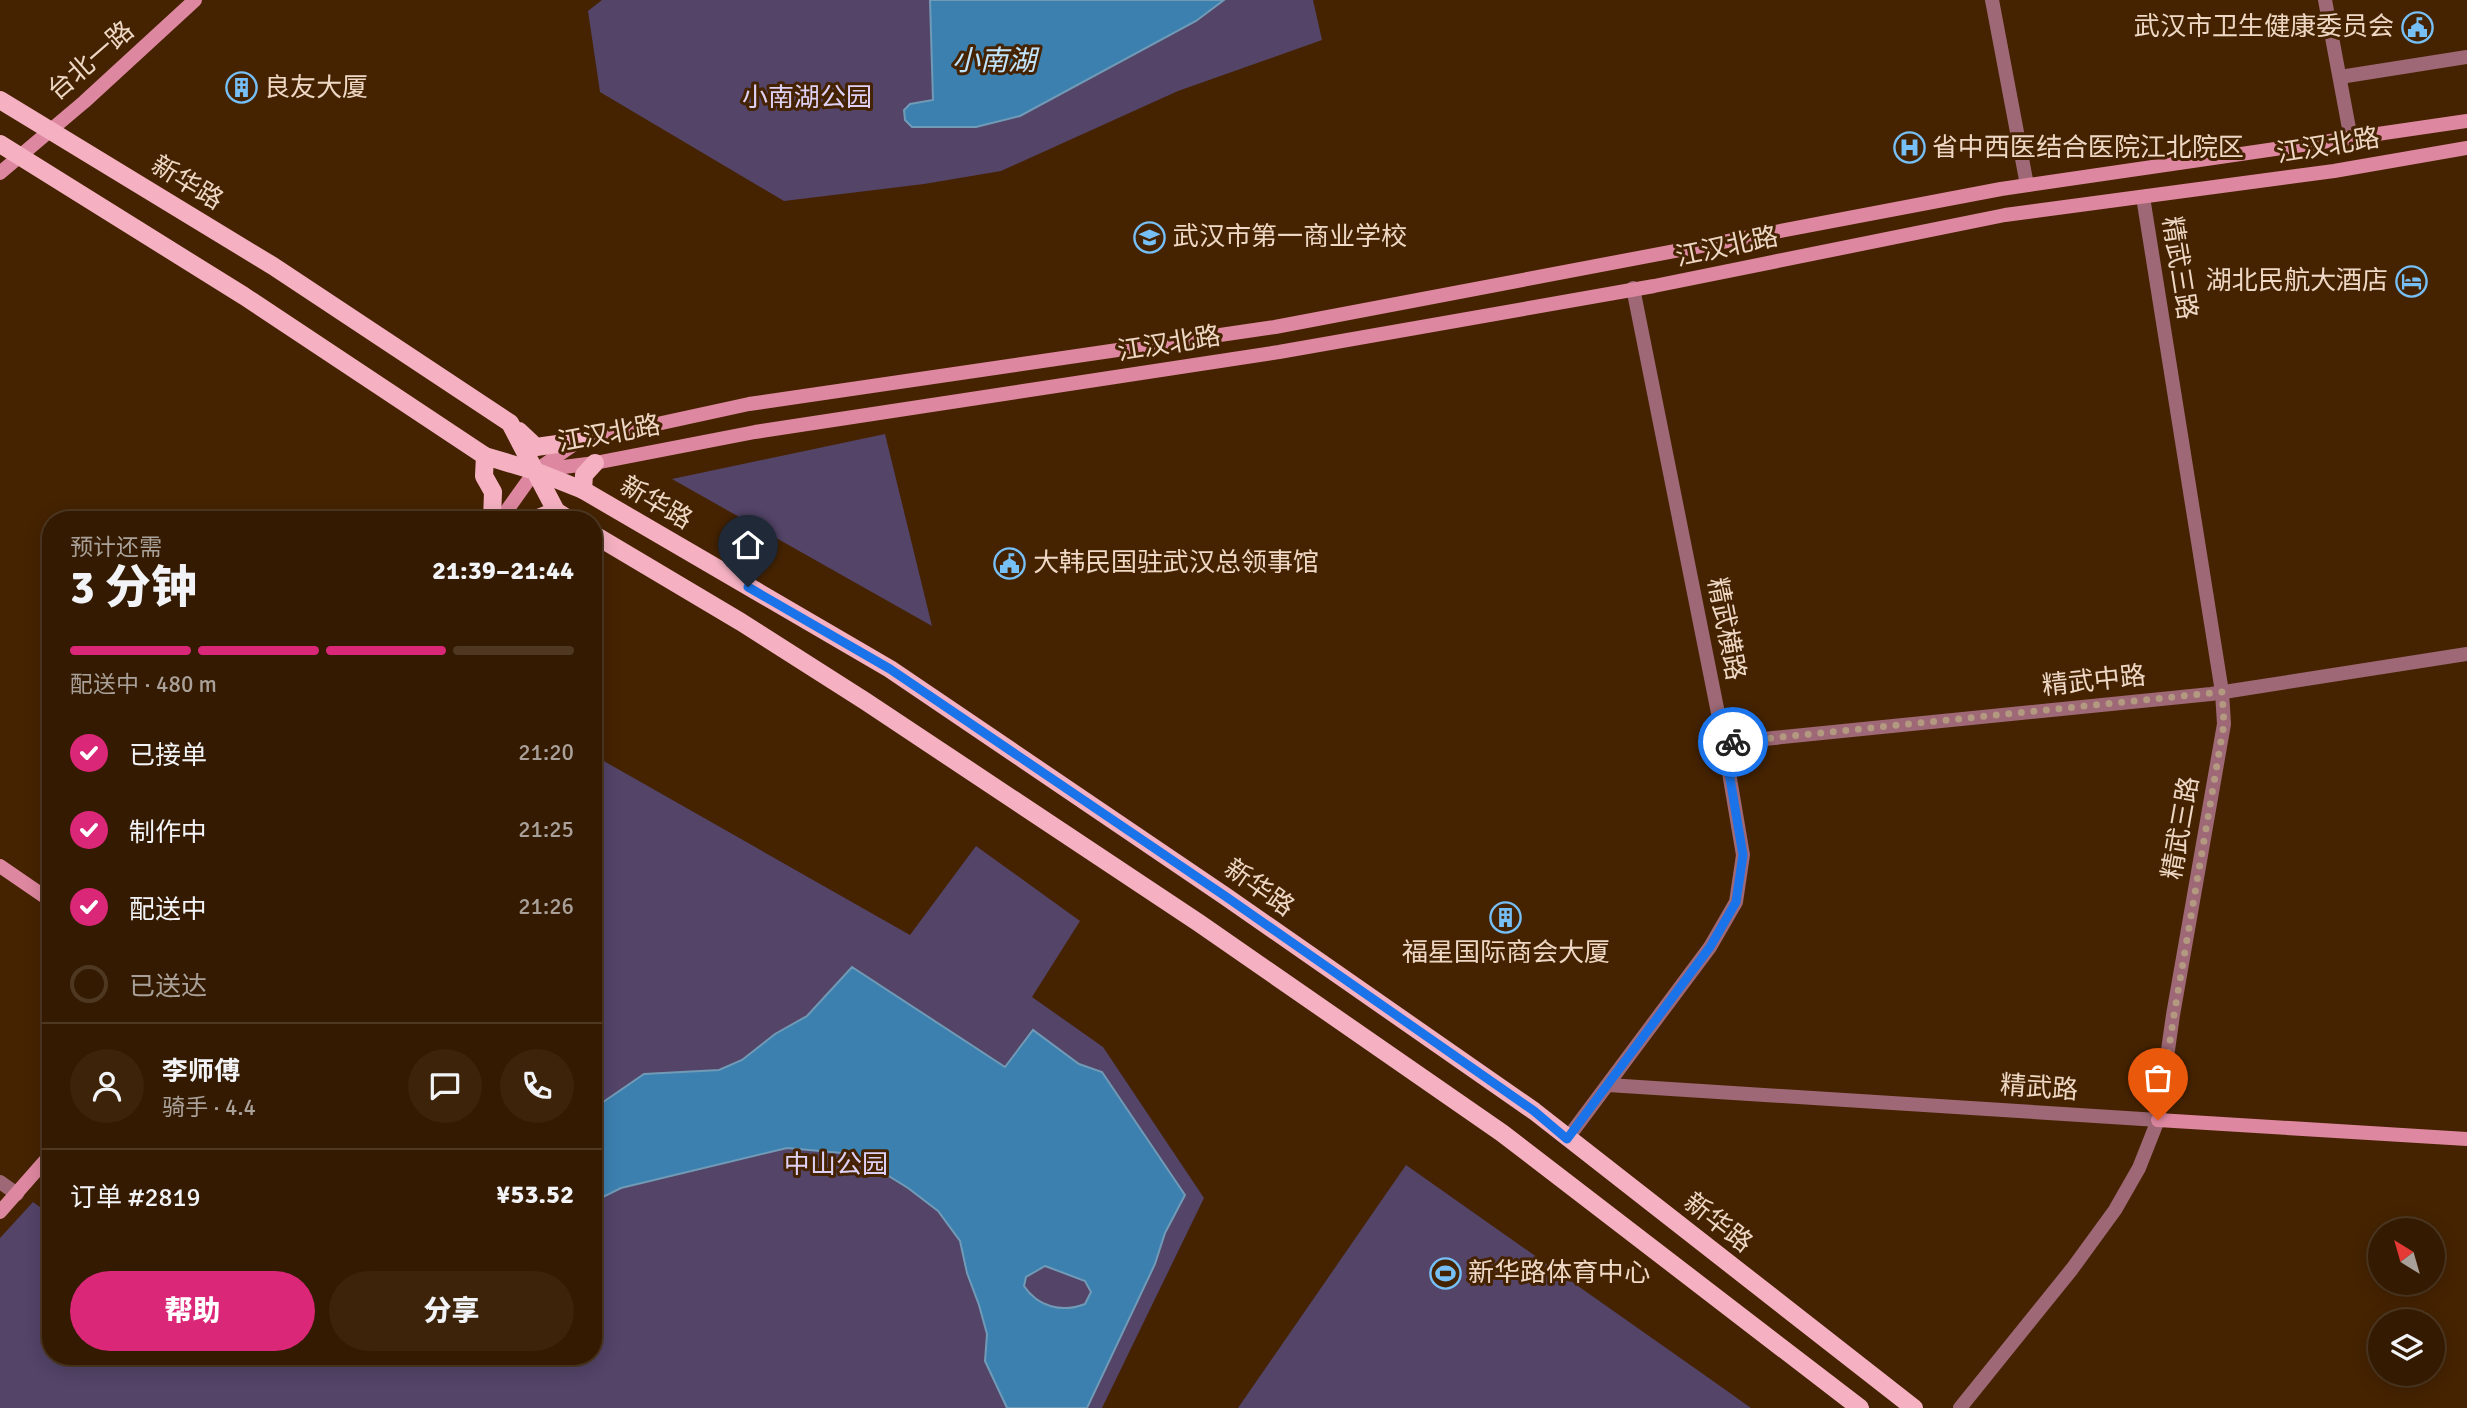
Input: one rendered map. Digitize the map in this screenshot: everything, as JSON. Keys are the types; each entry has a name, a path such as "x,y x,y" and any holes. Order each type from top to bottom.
{"main road":[{"name":"台北一路","path":"0,173 84,102 195,0"},
{"name":"新华路","path":"0,100 273,265 510,423 560,511"},
{"name":"江汉北路","path":"535,471 579,441 749,404 1275,327 2027,186 2467,121"},
{"name":"新华路","path":"0,144 244,296 485,456 535,471 583,490 890,669 1225,896 1534,1111 1914,1408"},
{"name":"江汉北路","path":"535,471 595,463 755,432 1279,352 1668,284 2005,215 2334,171 2467,148"},
{"path":"510,423 536,447 579,441"},
{"path":"485,456 484,476 492,492 492,511"},
{"path":"583,490 584,475 595,463"},
{"path":"506,511 535,471"},
{"path":"602,539 741,622 865,701 1210,931 1502,1133 1860,1408"},
{"path":"0,866 42,895"},
{"name":"精武路","path":"2158,1120 2467,1139"},
{"path":"0,1212 42,1165"}],"street":[{"path":"1992,0 2027,186"},
{"path":"2325,0 2351,139"},
{"path":"2340,77 2467,57"},
{"name":"精武三路","path":"1960,1408 2072,1269 2115,1210 2139,1168 2158,1120 2224,724 2222,692 2143,197"},
{"name":"精武横路","path":"1567,1139 1710,947 1736,902 1743,855 1724,743 1633,288"},
{"name":"精武中路","path":"1724,743 2222,692 2467,654"},
{"name":"精武路","path":"1608,1085 2158,1120"},
{"path":"0,1182 17,1194"}],"green space":[{"name":"小南湖公园","path":"602,0 1313,0 1322,40 1178,91 1001,171 924,184 784,201 600,92 588,11"},
{"path":"885,434 932,626 672,479"},
{"name":"中山公园","path":"602,760 910,935 976,846 1080,921 1032,997 1103,1047 1204,1198 1102,1408 0,1408 0,1238 33,1202 42,1208 42,1365 602,1365"},
{"name":"新华路体育中心","path":"1406,1165 1713,1381 1751,1408 1238,1408"}],"water":[{"name":"小南湖","path":"930,0 1224,0 1196,21 1020,116 976,127 912,127 905,120 904,110 910,104 933,100"},
{"path":"852,967 1005,1067 1033,1030 1079,1064 1102,1072 1185,1195 1165,1233 1155,1264 1087,1408 1007,1408 985,1361 987,1334 967,1273 960,1241 938,1211 908,1188 853,1154 787,1148 621,1188 602,1198 602,1103 644,1074 719,1070 742,1060 775,1034 807,1016","holes":["1045,1266 1085,1281 1091,1292 1085,1304 1059,1308 1036,1299 1024,1286 1026,1277"]}],"way so far":[{"path":"1733,742 2222,692 2224,724 2158,1120"}],"place":[{"name":"武汉市卫生健康委员会","path":"2417,27"},
{"name":"良友大厦","path":"241,88"},
{"name":"省中西医结合医院江北院区","path":"1909,148"},
{"name":"武汉市第一商业学校","path":"1150,237"},
{"name":"湖北民航大酒店","path":"2411,281"},
{"name":"大韩民国驻武汉总领事馆","path":"1010,563"},
{"name":"福星国际商会大厦","path":"1506,917"},
{"name":"新华路体育中心","path":"1445,1273"}],"route":[{"path":"748,587 890,669 1225,896 1534,1111 1567,1139 1710,947 1736,902 1743,855 1724,743 1733,742"}]}
